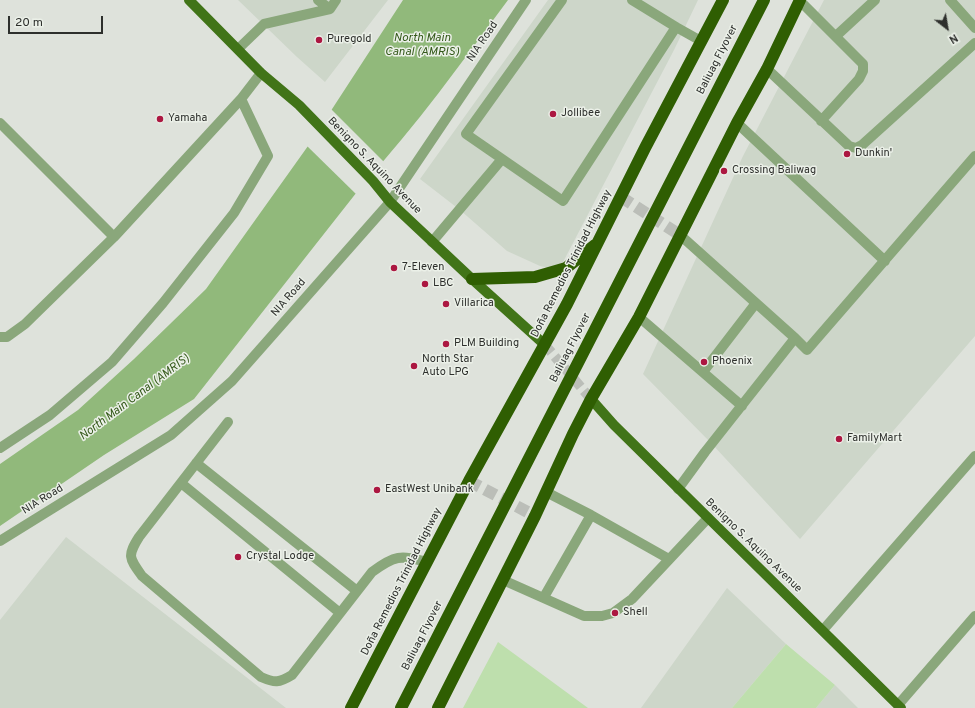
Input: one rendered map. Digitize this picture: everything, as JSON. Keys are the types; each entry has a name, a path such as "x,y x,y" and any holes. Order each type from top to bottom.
{"highway":[{"name":"Doña Remedios Trinidad Highway","path":"351,708 469,481 545,345 598,244 645,148 723,0"},
{"name":"Baliuag Flyover","path":"401,708 764,0"},
{"path":"438,708 535,516 591,399 639,317 737,123 767,69 800,0"},
{"path":"472,279 535,277 566,268 598,244"}],"main road":[{"name":"Benigno S. Aquino Avenue","path":"189,0 261,72 298,105 373,181 390,202 545,345"},
{"name":"Benigno S. Aquino Avenue","path":"591,399 614,425 678,489 899,706"}],"street":[{"path":"318,0 330,9"},
{"path":"238,49 264,24 330,9 336,0"},
{"name":"NIA Road","path":"0,541 171,435 232,381 390,202 526,0"},
{"path":"562,0 466,134 563,201 676,28"},
{"path":"632,0 676,28 701,41"},
{"path":"800,0 863,64 863,71 859,79 822,121"},
{"path":"836,36 875,0"},
{"path":"950,0 975,28"},
{"path":"767,69 849,146 856,148 862,146 975,43"},
{"path":"0,337 7,337 25,324 114,237 241,100 261,72"},
{"path":"0,448 50,416 112,362 163,303 234,213 268,156 241,100"},
{"path":"0,123 114,237"},
{"path":"737,123 885,261"},
{"path":"680,235 807,350 975,156"},
{"path":"432,242 502,159"},
{"path":"703,372 756,303"},
{"path":"639,317 742,406"},
{"path":"678,489 795,338"},
{"path":"228,422 139,537 132,549 131,557 142,576 261,677 272,682 283,681 292,675 372,572 385,562 396,558 406,557 427,562"},
{"path":"823,630 975,456"},
{"path":"196,463 357,591"},
{"path":"181,483 340,613"},
{"path":"546,492 591,515 669,559"},
{"path":"544,597 591,515"},
{"path":"503,580 584,616 602,616 613,613 632,599 708,518"},
{"path":"899,706 975,616"}],"shaded area":[{"name":"Puregold","path":"238,0 388,0 325,82"},
{"name":"Jollibee","path":"548,0 698,0 674,50 562,264 549,268 540,266 507,251 460,210 420,179"},
{"path":"824,0 975,0 975,336 800,539 712,444 643,374 743,156"},
{"path":"66,537 286,708 0,708 0,620"},
{"path":"727,588 786,644 732,708 641,708"},
{"path":"498,642 588,708 463,708"},
{"path":"786,644 835,685 816,708 732,708"},
{"path":"835,685 858,708 816,708"}],"water":[{"name":"North Main Canal (AMRIS)","path":"403,0 508,0 402,139 364,183 194,399 104,455 0,526 0,464 78,410 134,359 206,289 308,146"}],"pier":[{"path":"329,107 385,163 357,195 306,145"}],"tunnel":[{"path":"621,197 680,235"},
{"path":"545,345 591,399"},
{"path":"469,481 535,516"}],"place":[{"name":"Puregold","path":"319,40"},
{"name":"Jollibee","path":"553,114"},
{"name":"Yamaha","path":"160,119"},
{"name":"Dunkin'","path":"847,154"},
{"name":"Crossing Baliwag","path":"724,171"},
{"name":"7-Eleven","path":"394,268"},
{"name":"LBC","path":"425,284"},
{"name":"Villarica","path":"446,304"},
{"name":"PLM Building","path":"446,344"},
{"name":"Phoenix","path":"704,362"},
{"name":"North Star Auto LPG","path":"414,366"},
{"name":"FamilyMart","path":"839,439"},
{"name":"EastWest Unibank","path":"377,490"},
{"name":"Crystal Lodge","path":"238,557"},
{"name":"Shell","path":"615,613"}]}
